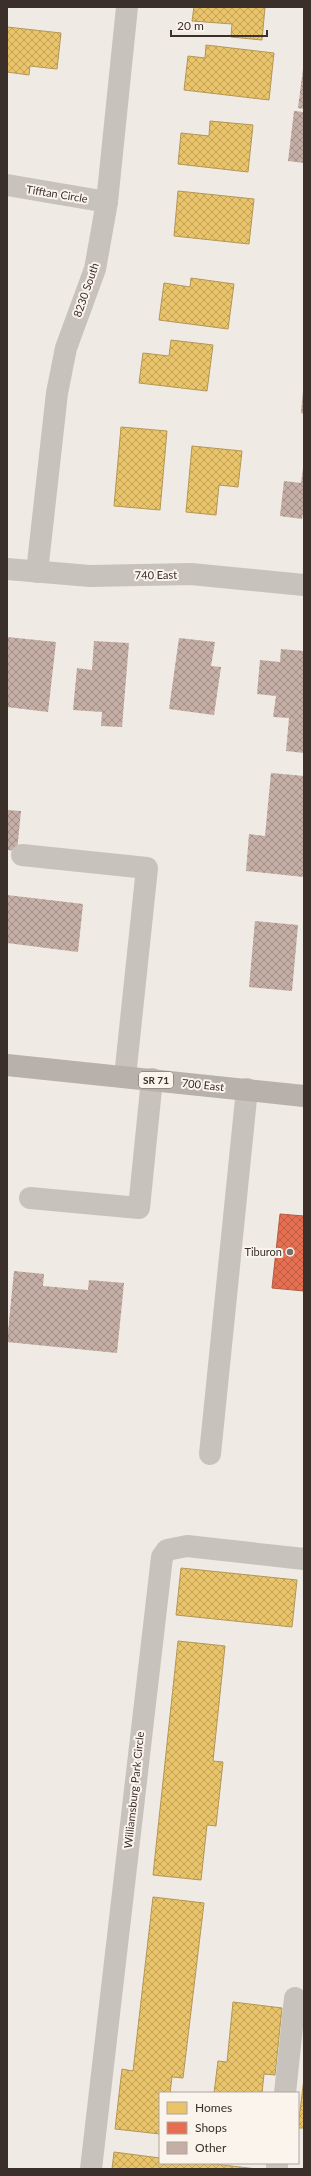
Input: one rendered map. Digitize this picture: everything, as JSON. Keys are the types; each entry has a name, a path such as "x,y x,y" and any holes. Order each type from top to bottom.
{"main road":[{"name":"700 East","path":"7,1065 304,1096"}],"street":[{"name":"8230 South","path":"37,572 59,386 66,348 95,268 107,202 127,7"},
{"name":"Tifftan Circle","path":"7,185 107,202"},
{"name":"740 East","path":"7,569 90,576 191,574 304,585"},
{"path":"22,855 147,868 125,1077"},
{"path":"30,1198 139,1208 152,1079"},
{"path":"210,1454 247,1089"},
{"name":"Williamsburg Park Circle","path":"91,2169 162,1557 167,1550 187,1546 304,1559"},
{"path":"285,2092 295,1998"}],"building: Homes":[{"path":"194,7 265,7 262,40 231,37 232,24 192,21"},
{"path":"7,27 61,33 57,69 30,66 29,75 7,72"},
{"path":"206,45 274,53 269,100 184,90 188,56 205,58"},
{"path":"210,121 253,125 248,172 178,164 181,133 209,136"},
{"path":"178,191 254,199 249,244 174,236"},
{"path":"191,278 234,284 228,329 159,320 164,283 190,287"},
{"path":"171,340 213,345 207,391 139,383 143,353 169,356"},
{"path":"121,427 167,431 160,510 114,506"},
{"path":"192,446 242,451 238,487 219,485 216,515 186,512"},
{"path":"181,1568 297,1580 292,1627 176,1615"},
{"path":"178,1641 225,1646 213,1761 223,1762 216,1826 207,1825 201,1880 153,1875"},
{"path":"153,1897 204,1903 183,2078 172,2077 170,2092 159,2092 159,2134 115,2129 122,2069 133,2071"},
{"path":"233,2002 282,2008 275,2075 264,2074 262,2092 214,2092 218,2061 227,2062"},
{"path":"304,2078 304,2128 299,2128"},
{"path":"114,2152 159,2158 159,2164 214,2164 257,2169 112,2169"}],"building: Shops":[{"name":"Tiburon","path":"280,1214 304,1216 304,1291 272,1288"}],"building: Other":[{"path":"304,69 304,109 298,108"},
{"path":"294,111 304,112 304,163 288,161"},
{"path":"304,391 304,414 301,413"},
{"path":"303,468 304,509 302,519 280,516 284,481 301,483"},
{"path":"7,637 56,642 48,712 7,707"},
{"path":"179,638 215,642 211,666 221,667 214,715 169,709"},
{"path":"94,641 129,643 122,727 101,726 102,712 73,710 77,668 92,670"},
{"path":"281,649 304,651 304,753 286,751 289,718 273,717 276,696 257,694 260,660 280,662"},
{"path":"271,773 304,776 304,877 246,871 249,834 265,836"},
{"path":"7,810 21,811 17,851 7,850"},
{"path":"7,895 83,904 78,952 7,943"},
{"path":"255,921 298,925 292,991 249,987"},
{"path":"14,1271 44,1274 43,1286 88,1290 89,1280 124,1283 117,1353 7,1342"}],"place":[{"name":"Tiburon","path":"290,1252"}]}
